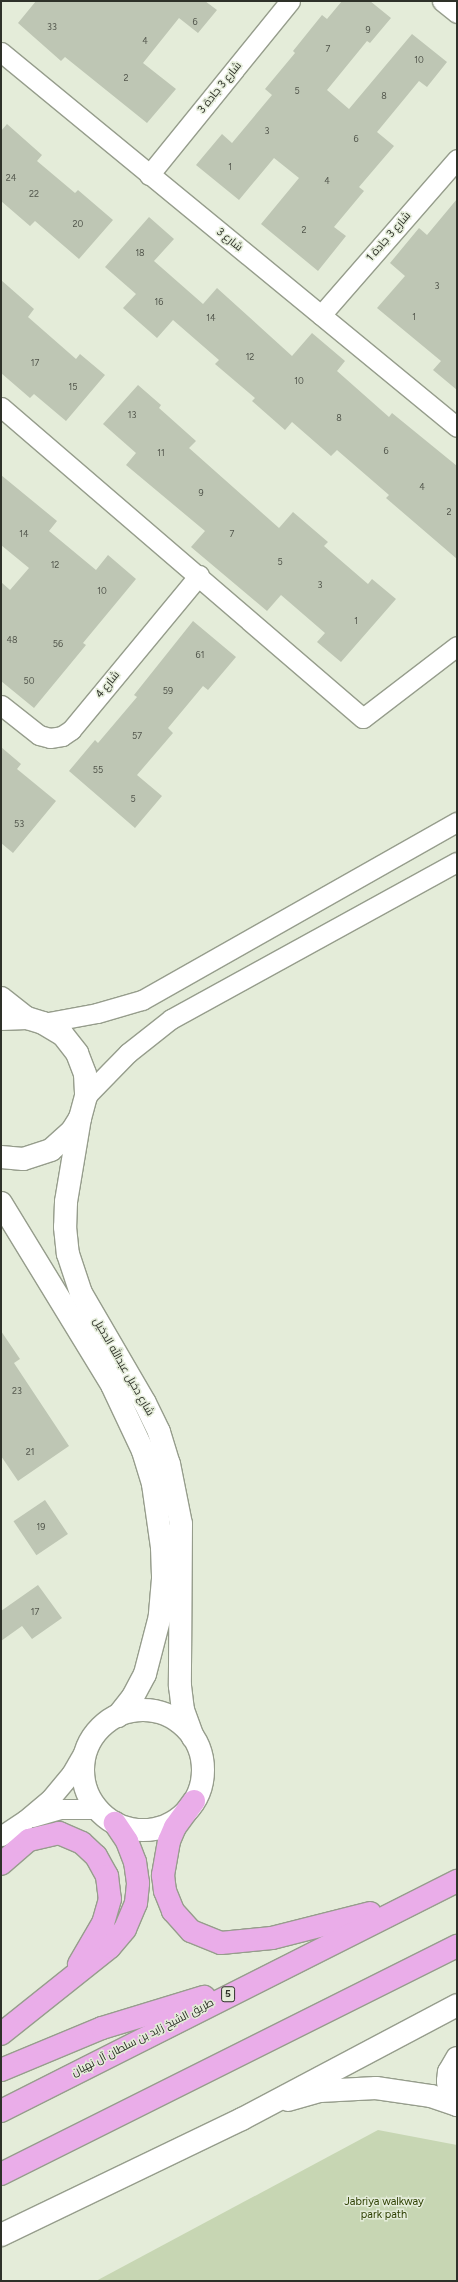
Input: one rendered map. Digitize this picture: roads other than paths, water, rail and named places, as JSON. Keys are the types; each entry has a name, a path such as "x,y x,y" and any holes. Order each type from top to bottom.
{"highway":[{"path":"194,1801 175,1827 169,1841 163,1875 165,1891 173,1911 184,1925 201,1937 221,1943 272,1938 368,1913 448,1885"},
{"path":"1,2034 66,1984 110,1947 125,1929 136,1903 138,1883 135,1862 127,1841 115,1823"},
{"path":"1,1864 29,1840 58,1833 82,1843 96,1856 107,1876 110,1899 103,1923 66,1984"},
{"name":"طريق الشيخ زايد بن سلطان آل نهيان","path":"1,2111 241,1988 448,1885"},
{"path":"1,2174 457,1946"},
{"path":"1,2070 131,2018 241,1988"}],"street":[{"name":"شارع 3 جادة 3","path":"149,175 290,1"},
{"path":"442,1 457,13"},
{"name":"شارع 3","path":"1,52 457,427"},
{"name":"شارع 3 جادة 1","path":"321,315 457,159"},
{"path":"1,407 199,575 363,718 457,646"},
{"name":"شارع 4","path":"1,705 39,735 50,738 62,736 71,730 199,575"},
{"path":"1,1019 35,1020 97,1013 142,1000 457,822"},
{"path":"86,1096 128,1053 171,1019 457,862"},
{"path":"1,998 35,1020"},
{"name":"شارع دخيل عبدالله الدخيل","path":"35,1020 63,1035 77,1053 85,1074 86,1096 80,1118 66,1202 65,1227 68,1254 81,1293 145,1403 159,1432 169,1464 181,1532 180,1686 183,1710 193,1737"},
{"path":"1,1157 23,1159 50,1150 63,1141 80,1118"},
{"name":"شارع دخيل عبدالله الدخيل","path":"1,1204 112,1385 143,1451 153,1484 162,1547 163,1579 160,1616 145,1674 132,1698 118,1716"},
{"path":"1,1836 25,1820 50,1799 71,1774 88,1745 105,1723 118,1716 145,1710 159,1712 178,1722 193,1737 202,1762 203,1775 194,1801 177,1819 165,1826 140,1830 115,1823 97,1809 85,1785 83,1772 88,1745"},
{"path":"25,1820 60,1809 97,1809"},
{"path":"1,2235 242,2119 457,2005"},
{"path":"457,2058 449,2072 448,2081 449,2089 457,2105"},
{"path":"242,2119 293,2098 348,2088 403,2090 457,2105"}],"park label":[{"name":"Jabriya walkway park path","path":"384,2209"}]}
